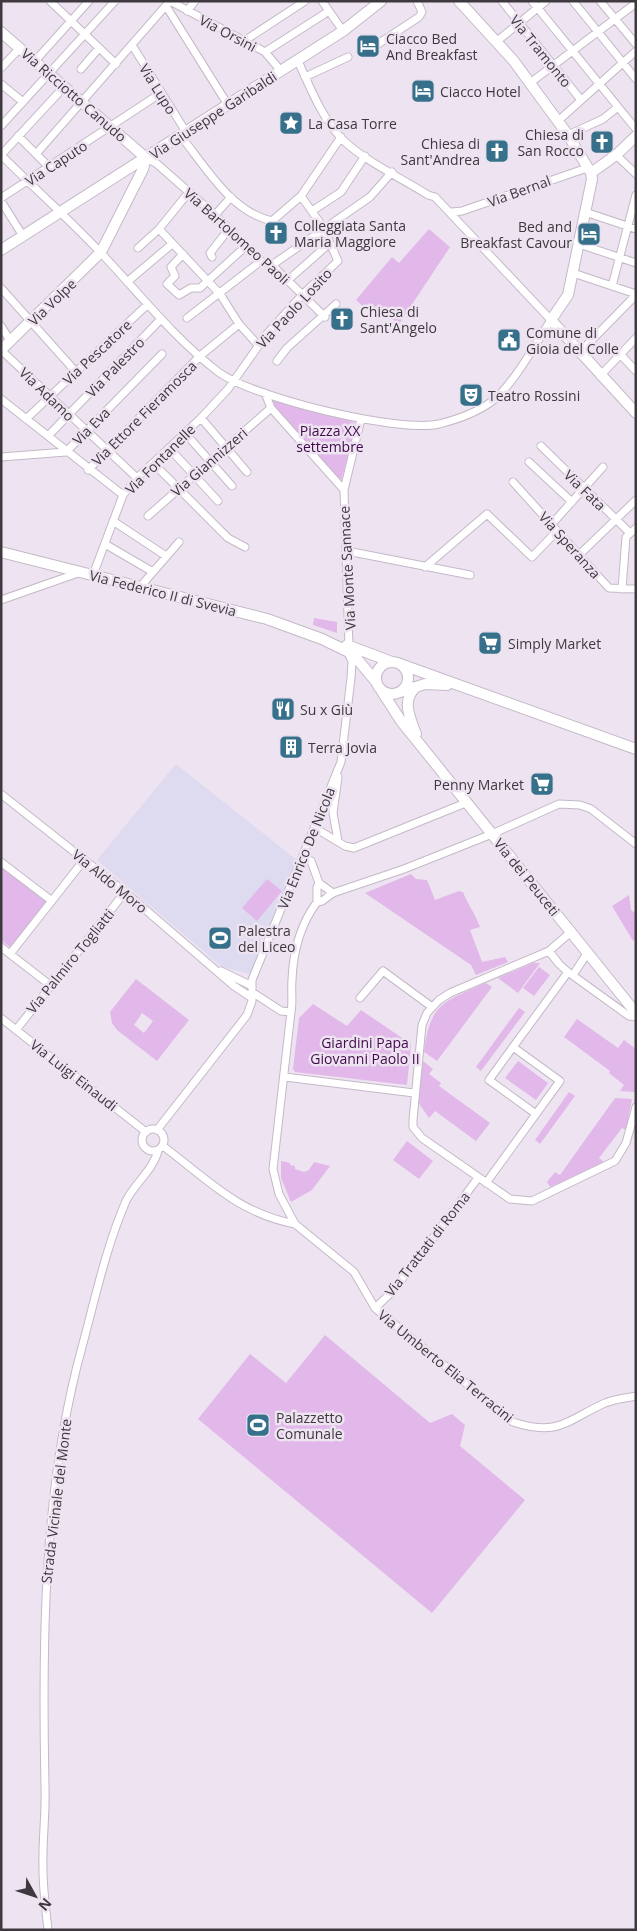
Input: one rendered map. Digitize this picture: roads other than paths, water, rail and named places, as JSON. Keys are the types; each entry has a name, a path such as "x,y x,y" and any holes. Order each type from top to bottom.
{"main road":[{"name":"Via Giuseppe Garibaldi","path":"100,252 143,169 146,158 343,32 381,1"},
{"path":"459,1 530,83 568,135 589,170 592,179 568,295 551,320 600,376 636,413"},
{"name":"Via Ricciotto Canudo","path":"1,32 146,158"},
{"path":"589,170 616,155 636,136"},
{"path":"1,250 146,158"},
{"name":"Via Volpe","path":"1,350 32,322 100,252"},
{"name":"Via Federico II di Svevia","path":"1,552 267,619 349,649 361,656 396,663 467,689"},
{"path":"361,656 379,686 389,694 431,683 467,689 636,749"},
{"path":"379,686 379,669 396,663 407,671 408,710 419,741"},
{"name":"Via dei Peuceti","path":"379,686 401,721 572,931 636,1013"}],"street":[{"path":"50,1 116,64"},
{"path":"34,61 89,1"},
{"path":"1,126 115,1"},
{"path":"187,11 195,1"},
{"path":"244,41 305,1"},
{"path":"322,1 343,32"},
{"path":"378,44 419,16 422,12 417,1"},
{"name":"Via Tramonto","path":"502,1 581,100"},
{"path":"532,1 636,129"},
{"path":"496,42 546,1"},
{"path":"573,1 636,79"},
{"path":"600,1 636,44"},
{"path":"36,154 168,3 228,105"},
{"name":"Via Orsini","path":"168,3 265,52 281,71"},
{"path":"530,83 636,3"},
{"path":"265,52 329,11"},
{"name":"Via Lupo","path":"132,45 183,134 240,207 261,219 272,221 301,196"},
{"path":"1,68 20,48"},
{"path":"81,69 99,48"},
{"path":"558,121 636,51"},
{"path":"306,77 348,57"},
{"path":"64,87 1,155 100,252 161,319 218,372 234,381 265,393 361,420 398,425 438,424 482,407 491,402 509,382 551,320 452,212 435,197 428,195 365,156 341,137 321,110 298,61"},
{"path":"1,84 23,102"},
{"name":"Via Caputo","path":"1,200 161,93"},
{"path":"568,135 603,119 618,107"},
{"path":"18,136 49,168"},
{"path":"287,281 330,243 323,228 301,196 341,137"},
{"path":"616,155 636,174"},
{"path":"312,212 340,192 365,156"},
{"name":"Via Bartolomeo Paoli","path":"146,158 156,164 215,215 261,261 272,265 325,317"},
{"name":"Via Bernal","path":"452,212 462,211 589,170"},
{"path":"272,265 370,197 392,172"},
{"path":"138,248 159,230 189,192"},
{"path":"612,286 636,195"},
{"path":"215,215 231,197"},
{"path":"1,200 23,236"},
{"path":"585,212 636,229"},
{"path":"212,257 210,253 229,229"},
{"path":"159,230 220,294 239,324 258,345"},
{"name":"Via Paolo Losito","path":"234,381 258,345 302,295 338,261 330,243"},
{"path":"127,282 172,244"},
{"path":"579,244 636,262"},
{"path":"183,254 171,267 174,276 167,284 179,295 191,288 200,288 246,246"},
{"path":"187,318 261,261"},
{"path":"573,273 636,294 579,353"},
{"path":"1,288 76,372"},
{"path":"277,361 302,334 325,317 336,304"},
{"name":"Via Pescatore","path":"26,419 147,305"},
{"name":"Via Palestro","path":"48,436 161,319"},
{"name":"Via Ettore Fieramosca","path":"88,470 200,356 239,324"},
{"path":"1,326 11,342"},
{"path":"600,376 636,338"},
{"name":"Via Adamo","path":"1,350 106,451 137,478"},
{"name":"Via Eva","path":"1,457 66,452 162,354"},
{"path":"620,354 636,371"},
{"name":"Via Fontanelle","path":"93,575 123,495 137,478 201,418 234,381"},
{"path":"265,393 271,408 344,490"},
{"path":"1,399 88,470 123,495"},
{"name":"Via Giannizzeri","path":"148,516 271,408"},
{"path":"201,418 247,472"},
{"name":"Via Monte Sannace","path":"349,649 344,490 361,420"},
{"path":"185,433 211,460 232,486"},
{"name":"Via Fata","path":"541,446 616,519 633,531"},
{"path":"168,448 218,501"},
{"path":"529,462 572,502"},
{"path":"153,463 228,538 245,547"},
{"path":"425,567 488,514 532,557 572,502 603,467"},
{"name":"Via Speranza","path":"512,482 609,588 636,589"},
{"path":"579,555 636,500"},
{"path":"113,521 166,556"},
{"path":"622,589 626,537 633,531"},
{"path":"140,587 179,542"},
{"path":"105,544 152,572"},
{"path":"347,551 470,575"},
{"path":"1,600 81,572"},
{"name":"Via Enrico De Nicola","path":"156,1130 246,1015 252,992 252,980 341,762 351,678 352,662 349,649"},
{"path":"338,841 333,813 341,762"},
{"name":"Via Aldo Moro","path":"1,794 125,892 218,970 252,992"},
{"path":"315,828 349,848 354,848 468,802"},
{"path":"319,883 316,892 316,902 322,901 333,893 404,869 492,834 550,807 568,803 591,809 636,844"},
{"path":"303,858 311,861 319,883 333,893"},
{"path":"10,954 84,860"},
{"path":"1,862 52,901"},
{"name":"Via Palmiro Togliatti","path":"16,1030 125,892"},
{"name":"Via Umberto Elia Terracini","path":"316,902 305,918 297,944 291,981 293,1003 273,1169 274,1180 295,1224 354,1272 375,1308 504,1416 524,1425 547,1428 562,1426 606,1403 636,1396"},
{"path":"572,931 549,951 450,993 432,1007 422,1025 412,1120 416,1132 478,1178 510,1198 532,1201 615,1161 626,1143 636,1107"},
{"path":"1,947 50,985"},
{"path":"549,951 570,974 629,1016 636,1017"},
{"path":"536,1114 489,1080 588,952"},
{"name":"Via Aldo Moro","path":"218,970 252,992"},
{"path":"360,998 383,970 432,1007"},
{"path":"252,992 281,1011 291,1012"},
{"name":"Via Luigi Einaudi","path":"1,1018 146,1132"},
{"path":"486,1183 560,1081 513,1047"},
{"path":"284,1077 414,1093"},
{"path":"156,1130 164,1136 160,1148 150,1151 144,1146 142,1139 146,1132 156,1130"},
{"path":"160,1148 239,1205 263,1217 295,1224"},
{"name":"Strada Vicinale del Monte","path":"48,1930 43,1873 45,1814 43,1725 44,1623 47,1562 56,1478 71,1389 109,1252 127,1200 156,1160 160,1148"},
{"name":"Via Trattati di Roma","path":"375,1308 393,1291 478,1178"}],"place":[{"name":"Ciacco Bed And Breakfast","path":"368,46"},
{"name":"Ciacco Hotel","path":"423,91"},
{"name":"La Casa Torre","path":"291,123"},
{"name":"Chiesa di San Rocco","path":"602,142"},
{"name":"Chiesa di Sant'Andrea","path":"497,151"},
{"name":"Colleggiata Santa Maria Maggiore","path":"276,233"},
{"name":"Bed and Breakfast Cavour","path":"589,234"},
{"name":"Chiesa di Sant'Angelo","path":"342,319"},
{"name":"Comune di Gioia del Colle","path":"509,340"},
{"name":"Teatro Rossini","path":"471,395"},
{"name":"Simply Market","path":"490,643"},
{"name":"Su x Giù","path":"283,709"},
{"name":"Terra Jovia","path":"291,747"},
{"name":"Penny Market","path":"542,784"},
{"name":"Palestra del Liceo","path":"220,938"},
{"name":"Palazzetto Comunale","path":"258,1425"}],"park label":[{"name":"Piazza XX settembre","path":"330,438"},
{"name":"Giardini Papa Giovanni Paolo II","path":"365,1050"}]}
